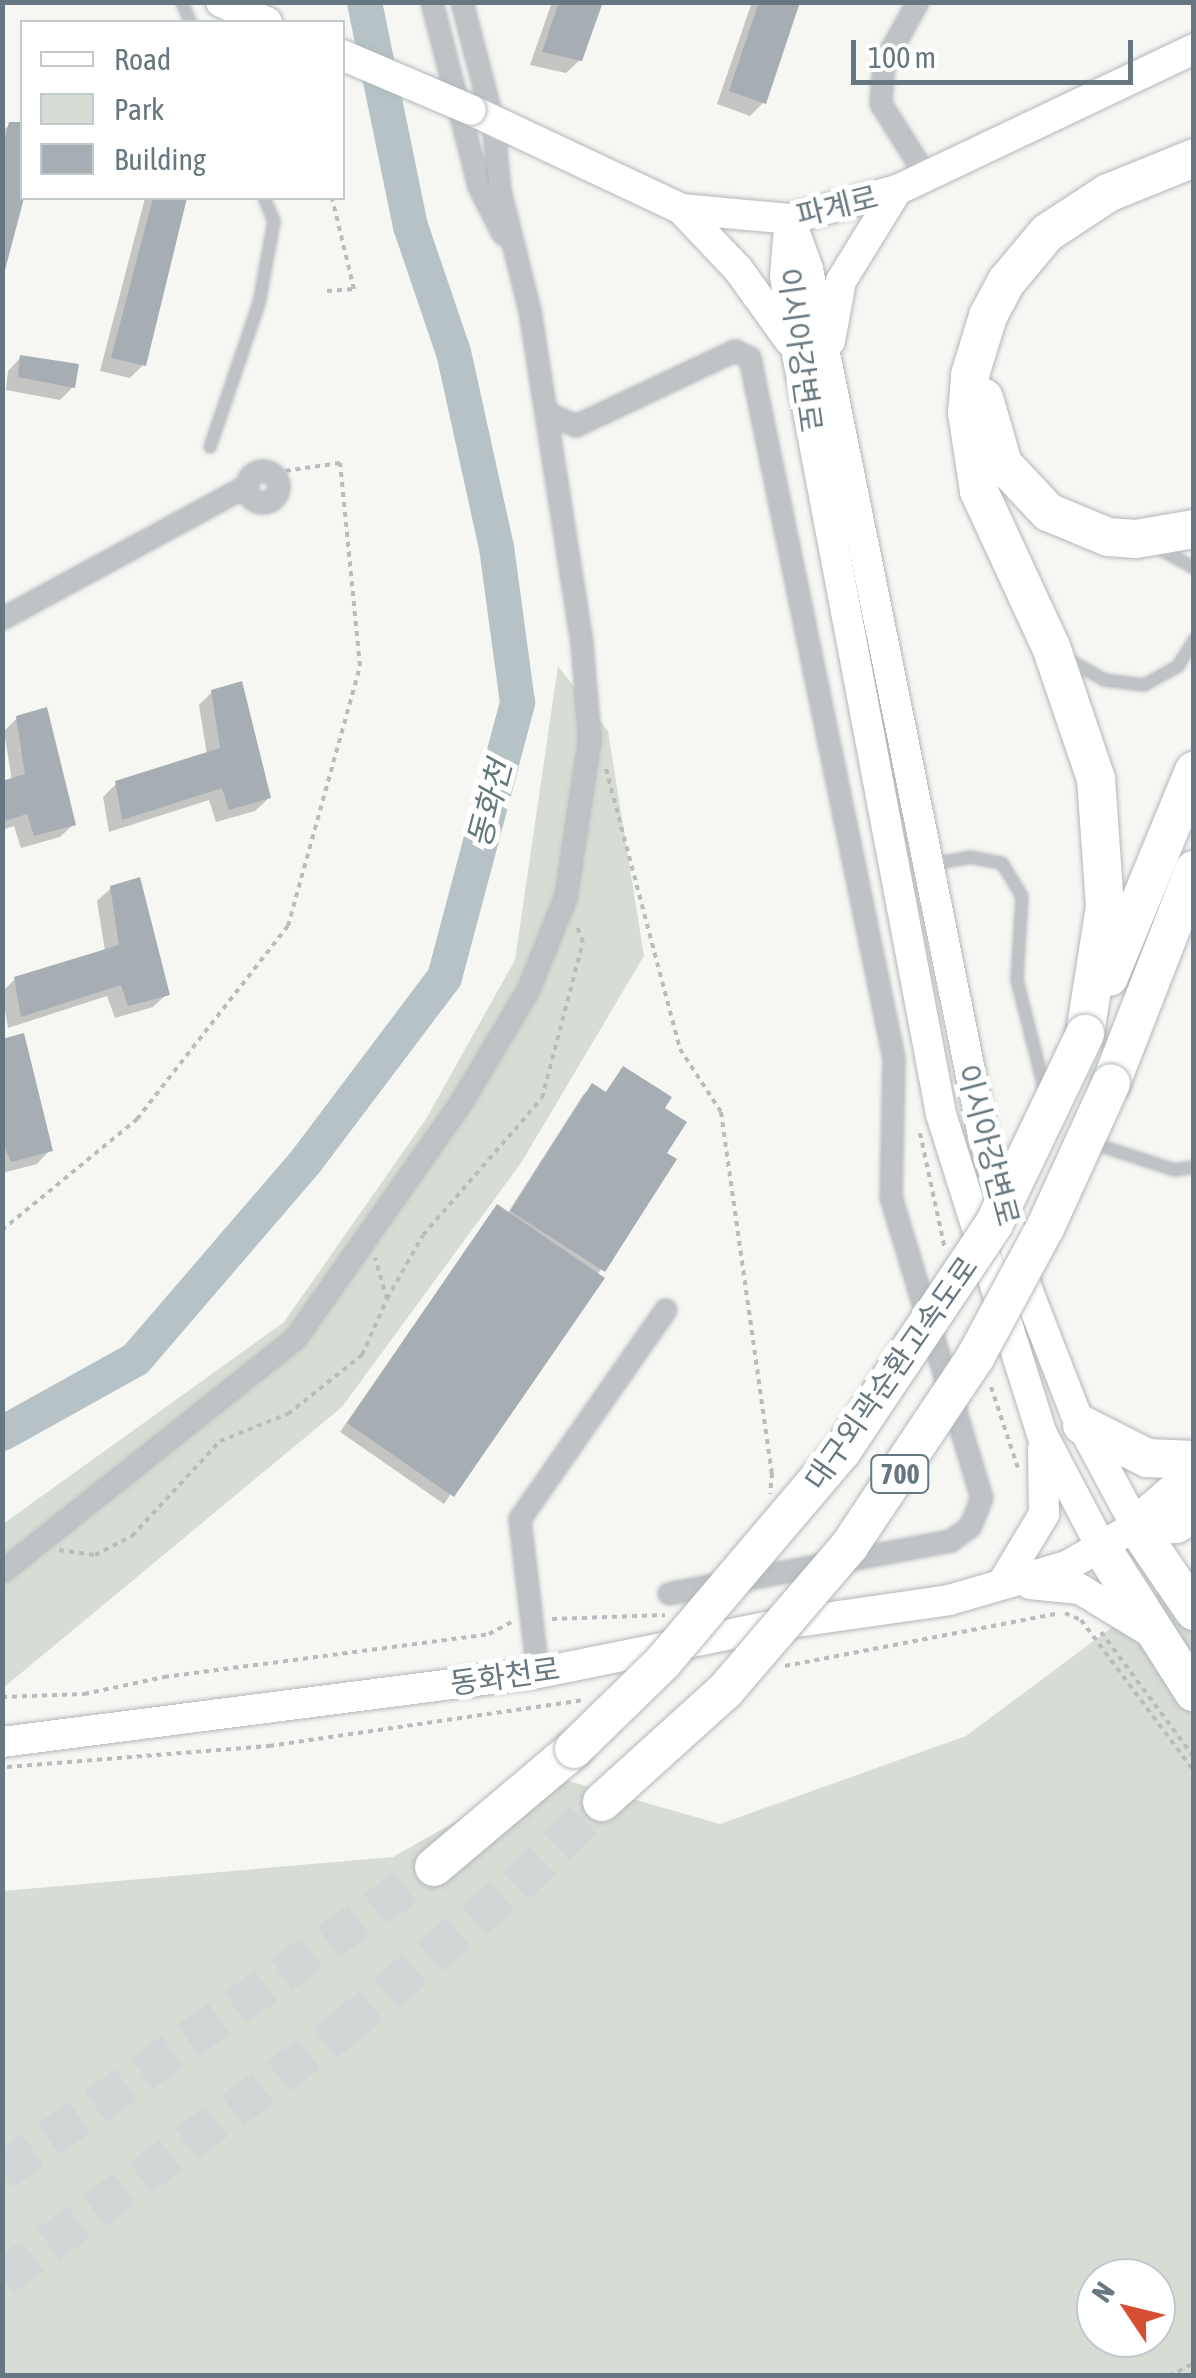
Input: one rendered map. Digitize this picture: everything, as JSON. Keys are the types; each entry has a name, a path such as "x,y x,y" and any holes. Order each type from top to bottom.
{"highway":[{"path":"1085,1034 1105,907 1104,840 1080,721 979,490 966,413 977,346 1007,280 1047,234 1108,193 1194,158"},
{"path":"1194,171 1130,196 1055,247 1007,309 987,367 992,440 1018,484 1073,526 1136,540 1194,529"},
{"name":"대구외곽순환고속도로","path":"434,1866 574,1749 751,1562 863,1422 994,1224 1085,1034 1194,771"},
{"name":"대구외곽순환고속도로","path":"602,1802 772,1641 870,1516 976,1356 1045,1228 1111,1083 1194,870"},
{"path":"1082,1425 1148,1458 1194,1460"},
{"path":"1136,1526 1194,1476"},
{"path":"1136,1526 1176,1524 1194,1513"},
{"name":"이시아강변로","path":"1136,1526 1194,1612"},
{"name":"이시아강변로","path":"1103,1550 1149,1631 1194,1693"}],"main road":[{"path":"221,2 262,20"},
{"name":"파계로","path":"345,56 482,115 681,209 790,219 897,190 1194,49"},
{"path":"826,374 841,281 897,190"},
{"path":"681,209 748,281 797,353"},
{"name":"이시아강변로","path":"790,219 784,276 941,1114 1042,1434 1103,1550"},
{"name":"이시아강변로","path":"790,219 808,268 826,374 982,1130 1027,1289 1082,1425 1136,1526"},
{"path":"1002,1584 1044,1514 1042,1434"},
{"path":"1002,1584 1103,1550 1136,1526"},
{"path":"1002,1584 1052,1595 1080,1589 1149,1631"},
{"name":"동화천로","path":"2,1742 538,1673 776,1625 949,1600 1002,1584"}],"street":[{"path":"432,2 479,187 519,267"},
{"path":"2,1572 296,1338 370,1242 528,991 566,897 590,738 582,643 519,267 482,115 462,2"},
{"path":"918,2 884,63 880,104 926,177"},
{"path":"546,412 576,426 735,350 750,358 894,1058 891,1196 982,1498 970,1527 951,1541 669,1594"},
{"path":"2,620 247,486 258,502 272,500 279,487 272,473"},
{"path":"538,1673 520,1520 666,1310"}],"lane":[{"path":"210,447 259,302 274,221 265,200"},
{"path":"1136,540 1194,568"},
{"path":"1050,647 1104,680 1144,685 1178,666 1194,640"},
{"path":"926,865 970,856 1002,864 1022,896 1016,980 1041,1090 1066,1116"},
{"path":"1079,1129 1092,1143 1130,1159 1174,1170 1194,1167"}],"path":[{"path":"327,291 354,289 332,200"},
{"path":"2,1230 136,1119 288,926 360,666 340,462 272,473"},
{"path":"590,738 603,759 680,1049 721,1112 772,1473 767,1512"},
{"path":"34,1547 94,1554 132,1536 220,1441 288,1414 362,1355 387,1299 423,1235 542,1098 583,942 566,897"},
{"path":"370,1242 387,1299"},
{"path":"1052,1595 1063,1612 1093,1635 1194,1771"},
{"path":"1052,1595 1089,1616 1194,1757"},
{"path":"2,1696 84,1694 164,1677 490,1634 505,1630 514,1606"},
{"path":"766,1670 1063,1612"},
{"path":"2,1767 269,1746 593,1699"},
{"path":"1169,2376 1194,2362"}],"green space":[{"path":"558,666 608,731 644,956 521,1163 342,1407 3,1688 3,1524 284,1322 426,1119 515,960"},
{"path":"1193,1567 1193,2375 3,2376 3,1891 393,1857 541,1773 720,1824 966,1736"}],"building":[{"path":"559,2 603,2 582,61 542,52"},
{"path":"759,2 800,2 766,104 729,91"},
{"path":"9,122 20,122 20,200 23,200 4,274 2,150"},
{"path":"152,200 187,200 146,366 111,358"},
{"path":"20,355 79,364 75,388 18,377"},
{"path":"242,681 271,798 229,810 222,788 122,820 115,781 220,748 211,690"},
{"path":"47,707 76,825 34,836 27,814 2,822 2,781 25,774 16,716"},
{"path":"140,877 170,995 128,1006 121,985 21,1017 14,977 119,945 110,886"},
{"path":"24,1033 53,1151 11,1162 2,1141 2,1039"},
{"path":"623,1066 672,1097 665,1108 687,1122 667,1153 677,1159 605,1272 510,1211 592,1083 606,1092"},
{"path":"497,1204 605,1278 454,1497 347,1423"}],"waterway":[{"name":"동화천","path":"2,1433 135,1359 306,1160 444,977 517,702 496,547 453,352 410,226 364,2"}],"tunnel":[{"path":"2,2278 342,2030 515,1886 602,1802"},
{"path":"2,2172 434,1867"}]}
